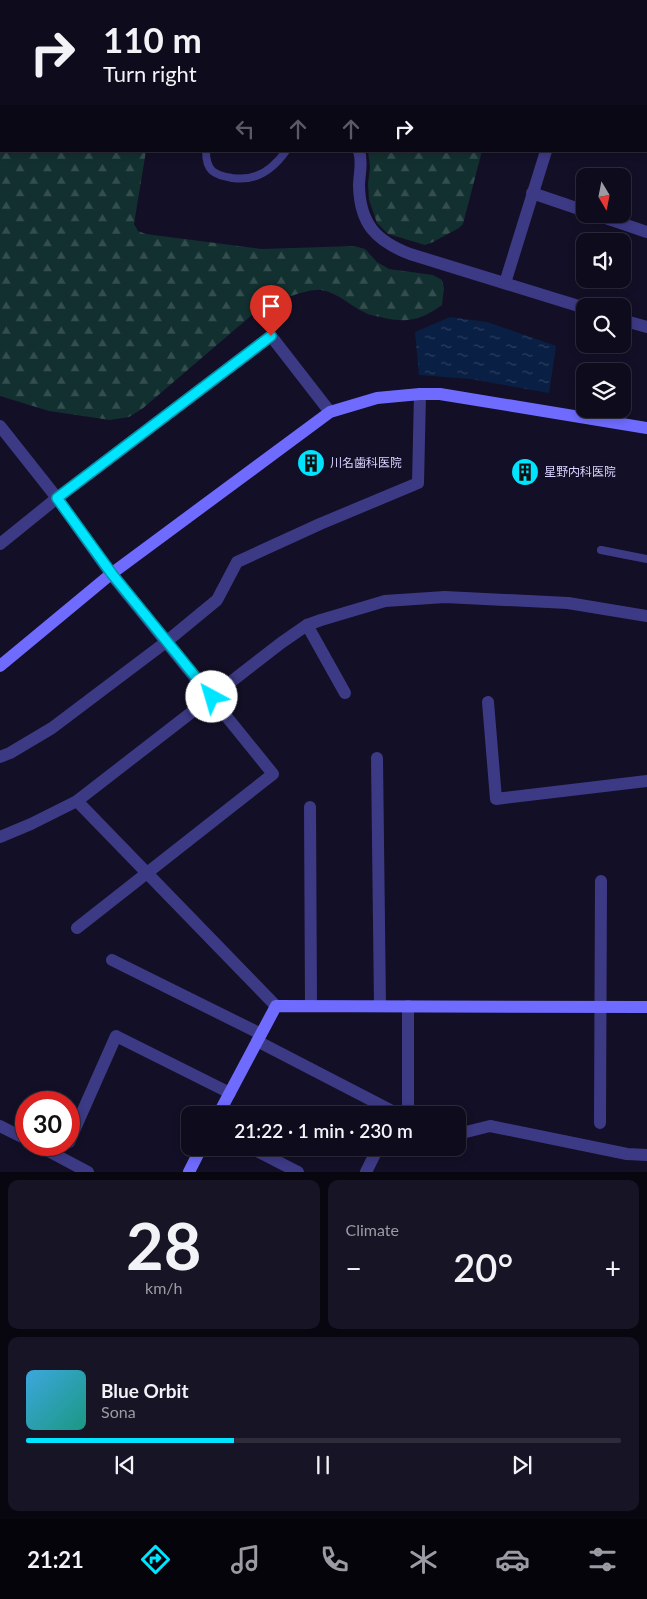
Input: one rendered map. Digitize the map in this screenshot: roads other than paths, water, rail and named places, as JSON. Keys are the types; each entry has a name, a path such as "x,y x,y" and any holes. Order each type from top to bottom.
{"street":[{"path":"359,152 361,167 360,200 370,229 383,241 410,254 576,305"},
{"path":"505,283 546,152"},
{"path":"532,192 576,207"},
{"path":"620,223 647,232"},
{"path":"631,323 647,327"},
{"path":"0,544 57,498 271,336 330,412"},
{"path":"0,757 52,728 166,642 217,600 237,562 320,524 418,483 420,394"},
{"path":"0,666 112,574 330,412 377,398 440,394 647,428"},
{"path":"0,426 57,498 112,574 273,774 77,928"},
{"path":"0,837 77,801 281,643 307,625 321,620 385,601 445,598 568,603 647,616"},
{"path":"307,625 345,693"},
{"path":"488,702 496,799 647,781"},
{"path":"377,758 380,1006"},
{"path":"77,801 276,1006 647,1007"},
{"path":"310,807 311,1006"},
{"path":"600,1123 601,881"},
{"path":"112,960 385,1106"},
{"path":"223,1106 276,1006"},
{"path":"401,1106 408,1006"},
{"path":"80,1116 116,1036 230,1093"},
{"path":"0,1126 15,1134"},
{"path":"466,1132 490,1126 627,1154 647,1154"},
{"path":"58,1156 88,1172"},
{"path":"189,1172 198,1156"},
{"path":"267,1156 298,1172"},
{"path":"366,1172 374,1156"}],"lane":[{"path":"206,152 206,159 212,172 218,176 240,179 256,176 269,169 280,160 285,152"},
{"path":"601,550 647,559"}],"water":[{"path":"450,317 487,322 556,346 549,393 471,379 419,375 415,332"}],"place":[{"name":"川名歯科医院","path":"311,463"},
{"name":"星野内科医院","path":"525,472"}]}
